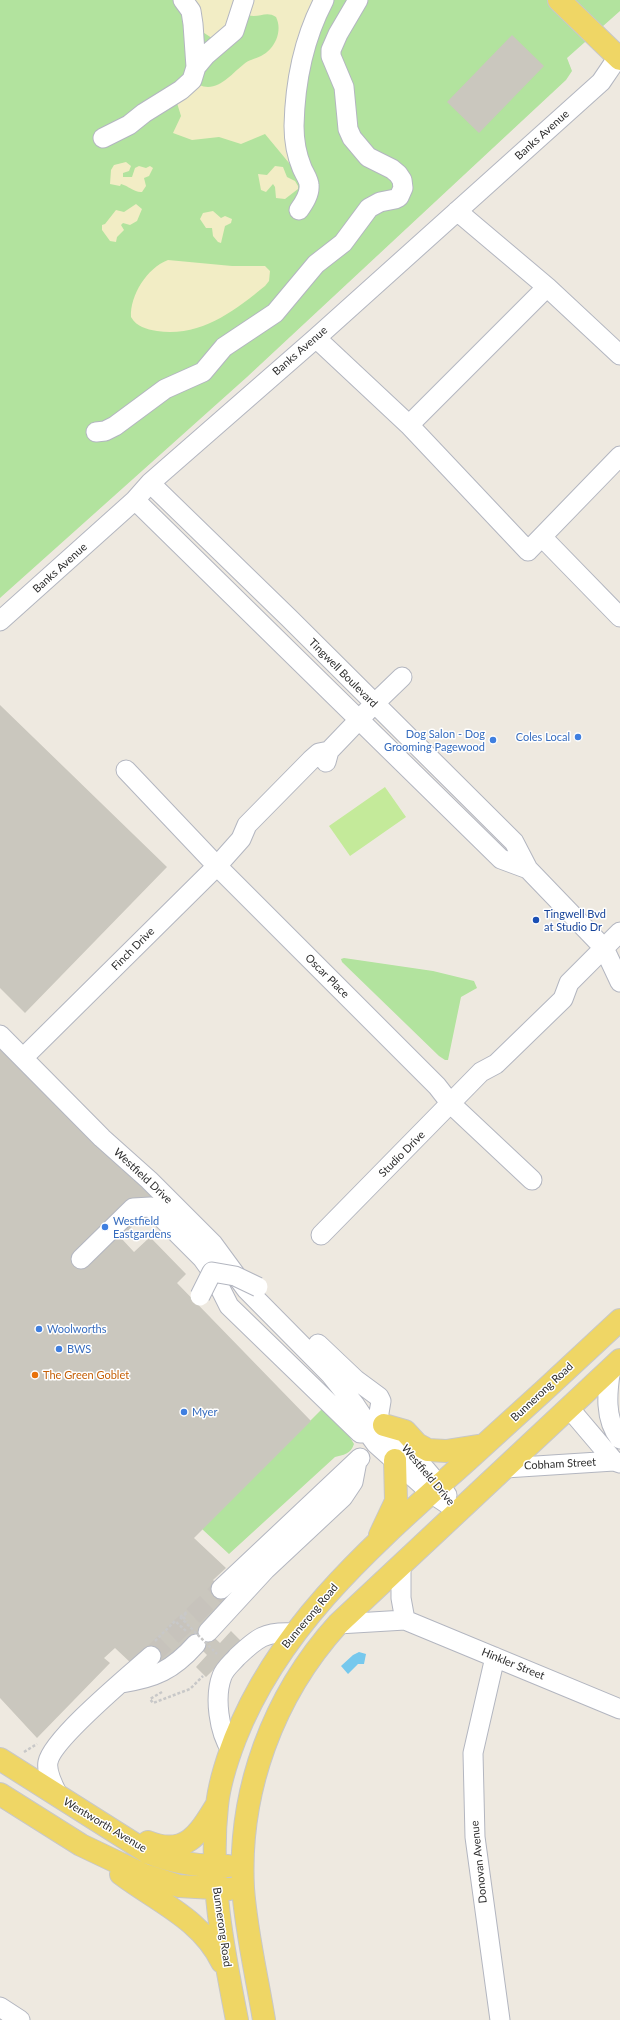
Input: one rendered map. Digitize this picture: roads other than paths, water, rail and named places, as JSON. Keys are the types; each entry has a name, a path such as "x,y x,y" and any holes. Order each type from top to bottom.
{"main road":[{"path":"559,0 619,61"},
{"name":"Bunnerong Road","path":"238,2020 215,1889 214,1866 217,1804 231,1750 250,1703 263,1678 294,1633 330,1590 377,1543 435,1489 620,1320"},
{"path":"264,2020 243,1889 243,1865 249,1800 259,1760 275,1718 299,1674 321,1643 338,1624 616,1364"},
{"path":"377,1430 405,1431 417,1444 428,1450 446,1451 484,1445"},
{"path":"377,1543 396,1501 395,1460"},
{"name":"Wentworth Avenue","path":"0,1759 133,1844 162,1858 188,1864 214,1866 243,1865"},
{"path":"0,1794 81,1845 139,1888 195,1926 215,1947 229,1975"},
{"path":"93,1819 152,1843 175,1846 191,1840 197,1834 217,1804"},
{"path":"81,1845 162,1881 179,1886 215,1889 243,1889"}],"street":[{"path":"103,138 129,125 149,110 186,87 192,80 196,67 193,19 189,8 183,0"},
{"path":"196,67 211,50 234,31 244,0"},
{"path":"299,210 306,198 310,184 302,167 296,144 294,129 297,91 307,38 324,0"},
{"path":"96,432 106,431 115,426 165,389 204,372 224,347 275,313 316,264 346,240 369,208 380,202 399,197 403,188 402,180 398,174 392,169 368,157 360,150 352,138 348,129 344,87 331,56 331,50 338,34 358,0"},
{"name":"Banks Avenue","path":"0,621 135,500 150,483 316,338 602,82 619,61"},
{"path":"457,211 547,287 620,354"},
{"path":"409,425 547,287"},
{"path":"316,338 409,425 528,552 620,456"},
{"name":"Tingwell Boulevard","path":"150,483 289,618 514,842 528,869 612,951 620,982"},
{"name":"Tingwell Boulevard","path":"135,500 501,859 528,869"},
{"path":"542,537 620,616"},
{"name":"Finch Drive","path":"24,1057 217,866 241,839 247,825 311,760 319,753 329,751 402,677"},
{"name":"Oscar Place","path":"126,770 217,866 437,1086 451,1104 532,1180"},
{"name":"Studio Drive","path":"321,1235 482,1072 488,1056 553,989 569,983 612,951 620,932"},
{"name":"Westfield Drive","path":"0,1035 24,1057 102,1138 149,1180 213,1244 246,1289 330,1374 342,1381 355,1392 395,1460 435,1489"},
{"path":"81,1259 133,1208 151,1207 207,1265 229,1306 360,1433 377,1430"},
{"path":"207,1265 197,1298 229,1306"},
{"path":"207,1265 258,1287 356,1380 379,1397 381,1401 377,1430 357,1461 221,1589"},
{"path":"616,1364 608,1392 609,1414 614,1432 620,1439"},
{"name":"Cobham Street","path":"569,1408 617,1462"},
{"name":"Westfield Drive","path":"377,1430 458,1511"},
{"path":"121,1683 144,1679 167,1670 202,1638 266,1569 343,1497 353,1482 357,1461"},
{"name":"Cobham Street","path":"505,1468 617,1462"},
{"path":"401,1564 401,1598 405,1620"},
{"name":"Hinkler Street","path":"338,1624 405,1620 620,1709"},
{"path":"231,1750 222,1735 219,1719 220,1684 225,1670 257,1639 273,1633 294,1633"},
{"path":"58,1797 47,1770 49,1757 90,1710 151,1656"},
{"name":"Donovan Avenue","path":"495,1657 473,1753 475,1838 500,2020"},
{"path":"0,2008 20,2020"}],"water":[{"path":"359,1652 366,1654 364,1664 358,1664 348,1674 341,1666 353,1655"}],"tunnel":[{"path":"151,1656 221,1589"}],"place":[{"name":"Coles Local","path":"578,737"},
{"name":"Dog Salon - Dog Grooming Pagewood","path":"493,740"},
{"name":"Tingwell Bvd at Studio Dr","path":"536,920"},
{"name":"Westfield Eastgardens","path":"105,1227"},
{"name":"Woolworths","path":"39,1329"},
{"name":"BWS","path":"59,1349"},
{"name":"The Green Goblet","path":"35,1375"},
{"name":"Myer","path":"184,1412"}]}
